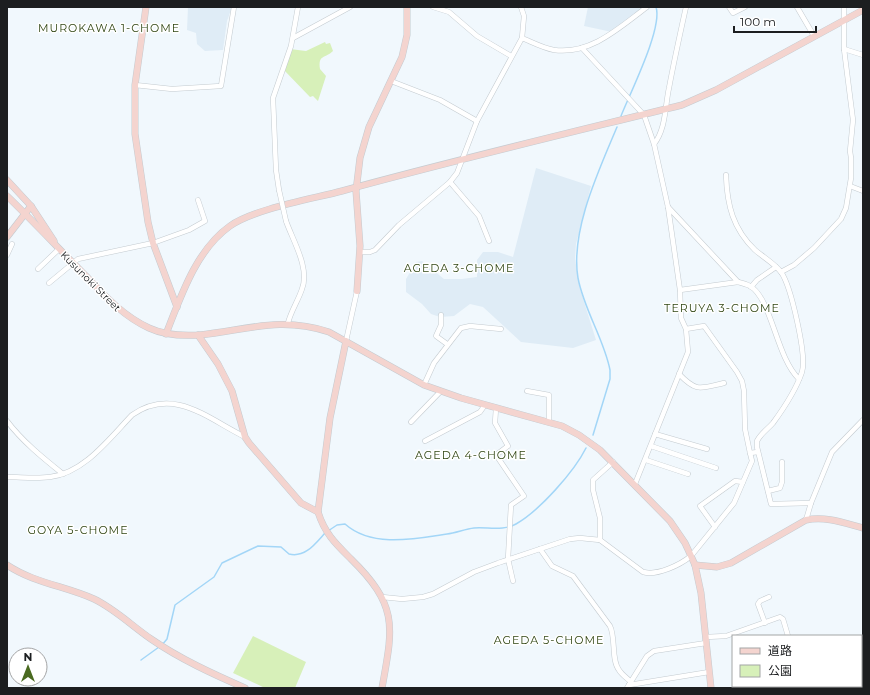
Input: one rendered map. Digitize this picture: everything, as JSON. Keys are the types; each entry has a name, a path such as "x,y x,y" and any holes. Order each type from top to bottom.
{"street":[{"path":"146,7 135,85 135,134 148,222 153,242 177,307"},
{"path":"135,85 172,89 221,86 234,7"},
{"path":"288,323 291,312 302,289 304,273 286,221 279,190 276,170 273,98 293,38 298,7"},
{"path":"293,38 350,7"},
{"path":"382,688 390,636 388,610 382,597 367,574 328,535 324,529 318,512 330,418 357,291 360,252 357,187 363,143 374,114 391,81 405,47 407,7"},
{"path":"433,7 449,12 477,36 511,56"},
{"path":"360,252 375,250 398,225 450,182 457,173 477,121 522,38 524,16 521,7"},
{"path":"522,38 553,50 568,51 582,48 609,36 648,7"},
{"path":"654,144 659,138 666,109 668,90 686,7"},
{"path":"729,7 733,13 745,7"},
{"path":"797,7 814,36"},
{"path":"781,272 794,265 814,248 841,219 846,208 850,186 850,151 853,120 842,25 844,20 844,7"},
{"path":"166,334 177,307 202,256 230,226 240,220 263,212 357,187 644,115 699,98 863,10"},
{"path":"582,48 644,115 654,144 668,206 680,290 681,318 686,329 688,352 646,460 635,484"},
{"path":"844,49 863,55"},
{"path":"391,81 440,100 477,121"},
{"path":"726,175 728,206 740,232 755,249 781,272 795,310 801,346 802,371 794,391 773,423 758,438 757,447 771,504 811,503"},
{"name":"Kusunoki Street","path":"7,180 31,206 59,249"},
{"path":"450,182 479,216 489,241"},
{"path":"850,186 863,191"},
{"name":"Kusunoki Street","path":"7,196 120,310 148,328 166,334 198,335 258,325 288,323 321,329 346,341 424,385 440,392 562,426 592,443 635,484 677,530 691,556 695,565 706,640 711,688"},
{"path":"49,283 78,259 100,253 130,249 189,230 205,221 198,200"},
{"path":"7,237 24,213 31,206"},
{"path":"668,206 738,282 751,287 762,300 791,372 799,379"},
{"path":"7,255 12,244"},
{"path":"38,268 59,249"},
{"path":"751,287 757,280 776,267"},
{"path":"680,290 738,282"},
{"path":"441,315 441,326 436,336 447,344"},
{"path":"424,385 434,364 447,344 461,328 470,326 501,329"},
{"path":"382,597 402,599 428,596 474,572 508,559 570,539 592,538 600,540 631,564 649,574 686,560 691,556 734,503 752,461 745,429 744,391 737,372 704,326 686,329"},
{"path":"198,335 218,364 232,391 245,437 254,450 301,502 318,512"},
{"path":"679,374 691,386 699,388 724,384"},
{"path":"527,391 550,395 549,422"},
{"path":"411,422 440,392"},
{"path":"7,477 50,477 63,474 85,462 140,409 153,405 190,407 206,414 245,437"},
{"path":"425,441 480,412 485,405"},
{"path":"496,408 495,423 508,446 496,455 524,496 511,505 508,559 513,581"},
{"path":"806,520 811,503 832,452 863,420"},
{"path":"7,421 14,430 43,458 63,474"},
{"path":"655,434 707,449"},
{"path":"651,446 716,468"},
{"path":"750,453 758,452"},
{"path":"646,460 688,474"},
{"path":"600,540 600,518 593,490 593,480 613,462"},
{"path":"768,491 780,488 782,482 782,462"},
{"path":"715,527 700,506 735,481 743,482"},
{"path":"695,565 717,567 731,563 806,520 814,518 835,520 863,528"},
{"path":"540,549 552,566 573,576 610,626 614,634 613,643 618,669 629,685"},
{"path":"7,565 37,580 94,599 117,613 164,647 195,665 245,688"},
{"path":"765,623 758,604 760,601 769,597"},
{"path":"629,685 647,656 654,651 726,636 780,617 783,619 788,635"},
{"path":"629,685 709,672"}],"shaded area":[{"path":"188,7 232,7 227,21 223,50 205,51 197,44 196,33 187,30"},
{"path":"588,7 644,7 612,32 584,26"},
{"path":"536,168 591,186 576,244 575,259 580,289 596,340 573,348 521,342 483,307 470,304 454,316 440,317 431,314 422,304 406,292 406,279 416,262 422,261 444,279 462,279 477,277 477,260 483,252 498,252 513,257"}],"green space":[{"path":"325,42 326,44 330,43 333,51 323,57 320,61 320,69 326,76 318,101 313,96 310,97 283,69 290,49 306,51"},
{"path":"253,636 306,662 295,688 265,688 233,673"}],"waterway":[{"path":"621,116 638,77 655,30 657,17 656,7"},
{"path":"593,435 610,379 610,370 603,347 585,302 578,278 578,241 588,201 617,127"},
{"path":"328,531 337,525 345,524 356,532 368,536 394,540 434,536 474,528 501,528 511,526 525,518 545,501 565,479 586,448"},
{"path":"162,645 167,639 175,605 214,577 222,563 258,546 281,547 289,554 300,554 309,549 325,533"},
{"path":"141,660 159,647"}],"district":[{"name":"MUROKAWA 1-CHOME","path":"109,28"},
{"name":"AGEDA 3-CHOME","path":"459,268"},
{"name":"TERUYA 3-CHOME","path":"722,308"},
{"name":"AGEDA 4-CHOME","path":"471,455"},
{"name":"GOYA 5-CHOME","path":"78,530"},
{"name":"AGEDA 5-CHOME","path":"549,640"}]}
